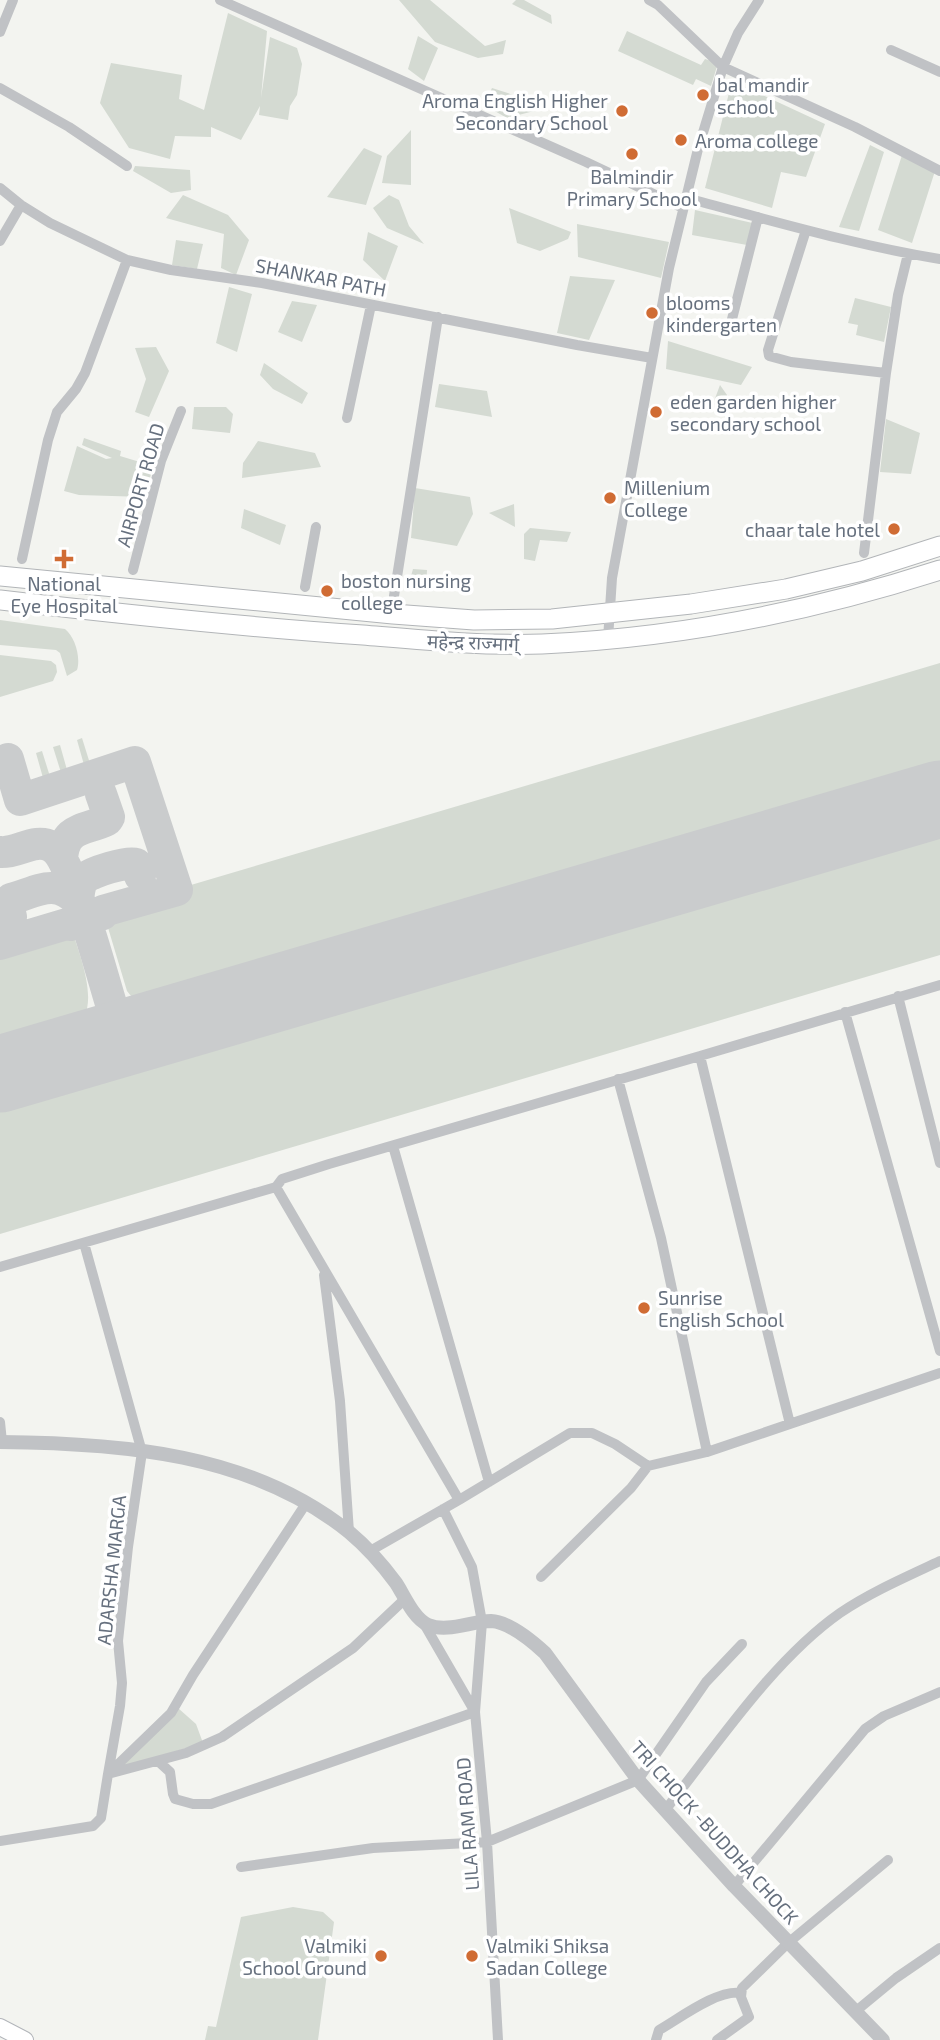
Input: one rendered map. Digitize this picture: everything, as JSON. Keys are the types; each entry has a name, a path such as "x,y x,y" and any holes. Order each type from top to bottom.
{"highway":[{"name":"महेन्द्र राज्मार्ग्","path":"0,576 393,614 474,620 552,619 608,614 786,589 862,571 940,546"},
{"name":"महेन्द्र राज्मार्ग्","path":"0,600 307,631 435,641 540,644 694,629 791,612 839,601 940,570"}],"main road":[{"path":"0,2027 25,2040"}],"street":[{"path":"0,32 13,0"},
{"path":"220,0 684,203 758,217 908,254 940,259"},
{"path":"649,0 658,5 723,67 855,127 940,171"},
{"path":"608,639 612,578 668,268 698,149 723,67 738,33 759,0"},
{"path":"891,50 940,72"},
{"path":"0,88 69,127 127,166"},
{"name":"SHANKAR PATH","path":"0,188 50,223 127,260 171,270 262,283 652,358"},
{"path":"0,241 21,205"},
{"path":"730,327 758,217"},
{"path":"806,230 768,350 769,356 791,362 886,373"},
{"path":"864,553 886,373 898,295 908,254"},
{"path":"22,559 48,440 57,412 85,373 127,260"},
{"path":"347,418 371,305"},
{"path":"394,596 438,317"},
{"name":"AIRPORT ROAD","path":"133,570 161,461 181,411"},
{"path":"305,587 316,527"},
{"path":"0,1267 276,1187 282,1179 940,985"},
{"path":"898,996 940,1163"},
{"path":"845,1012 940,1351"},
{"path":"700,1056 790,1424"},
{"path":"618,1079 661,1238 707,1452"},
{"path":"393,1146 489,1482"},
{"path":"276,1187 459,1500"},
{"path":"84,1243 142,1452"},
{"path":"323,1269 340,1401 349,1532"},
{"path":"541,1577 631,1488 648,1466 707,1452 940,1373"},
{"path":"0,1422 1,1442 72,1444 142,1452 203,1461 242,1473 276,1488 349,1532 370,1551 428,1625 482,1622"},
{"path":"370,1551 570,1433 592,1433 615,1444 648,1466"},
{"name":"ADARSHA MARGA","path":"0,1841 81,1828 98,1822 121,1695 118,1641 142,1452"},
{"path":"107,1774 171,1713 306,1505"},
{"path":"158,1761 170,1772 175,1798 192,1804 211,1804 475,1712 482,1622 472,1567 443,1509"},
{"path":"666,1809 775,1672 812,1635 873,1592 940,1561"},
{"path":"107,1774 186,1753 222,1737 353,1648 405,1598"},
{"name":"LILA RAM ROAD","path":"422,1620 475,1712 487,1842 498,2040"},
{"name":"TRI CHOCK -BUDDHA CHOCK","path":"482,1622 502,1624 529,1639 545,1653 638,1780 734,1886 883,2040"},
{"path":"241,1867 373,1848 487,1842 638,1780 706,1682 742,1644"},
{"path":"734,1886 865,1730 884,1716 940,1692"},
{"path":"717,2040 749,2017 742,2001 742,1988 788,1943 888,1860"},
{"path":"856,2011 896,1978 940,1948"},
{"path":"656,2040 659,2030 712,1999 726,1993 741,1993"}],"shaded area":[{"path":"399,0 430,0 485,46 506,40 503,54 478,58 435,42"},
{"path":"516,0 524,0 551,15 552,24 512,4"},
{"path":"228,13 267,31 261,98 270,37 297,48 302,64 297,95 290,106 288,120 259,115 260,106 241,140 211,127 211,137 175,136 170,159 129,148 100,103 111,63 182,75 179,99 204,110"},
{"path":"627,31 701,65 705,59 718,63 711,86 696,79 693,85 618,51"},
{"path":"418,36 438,48 424,81 408,69"},
{"path":"732,81 825,124 806,177 781,172 772,208 705,188"},
{"path":"492,88 535,102 534,111 507,118 484,105"},
{"path":"411,130 411,185 382,183 387,156"},
{"path":"870,145 884,152 859,231 839,227"},
{"path":"364,148 382,156 366,205 327,197"},
{"path":"903,152 935,171 912,243 878,230"},
{"path":"135,166 190,170 191,190 171,193 133,171"},
{"path":"183,195 228,215 249,240 236,275 221,268 224,234 166,218"},
{"path":"389,195 399,200 409,226 424,244 387,228 373,208"},
{"path":"509,208 571,232 568,239 540,251 517,243"},
{"path":"695,210 757,224 747,245 692,235"},
{"path":"577,224 669,242 661,278 578,257"},
{"path":"368,232 398,246 385,281 363,260"},
{"path":"176,240 203,244 197,269 172,265"},
{"path":"570,276 615,280 589,340 557,333"},
{"path":"229,287 252,294 237,352 216,343"},
{"path":"855,298 891,307 884,342 856,335 858,325 848,323"},
{"path":"292,301 317,305 302,342 278,332"},
{"path":"668,341 752,367 741,385 666,369"},
{"path":"156,347 169,371 149,417 135,412 146,379 135,348"},
{"path":"264,363 308,393 302,404 273,389 260,375"},
{"path":"439,384 487,391 492,417 435,407"},
{"path":"720,385 727,395 728,407 713,404"},
{"path":"194,407 226,407 233,414 230,433 192,429"},
{"path":"886,419 920,433 911,474 880,472"},
{"path":"84,438 121,451 120,456 153,466 145,497 79,495 64,491 77,446 106,459 112,458 82,445"},
{"path":"258,441 315,453 321,467 242,478 243,463"},
{"path":"415,488 470,497 473,514 457,546 411,538"},
{"path":"514,504 515,527 489,513"},
{"path":"244,509 286,525 280,545 241,528"},
{"path":"530,528 571,532 567,542 540,540 535,561 524,559 524,534"},
{"path":"413,569 427,570 426,590 407,590"},
{"path":"0,620 65,629 76,648 77,670 67,676 60,653 56,650 0,645"},
{"path":"0,655 51,661 56,665 57,672 53,681 0,697"},
{"path":"940,663 940,777 162,1006 142,1003 127,991 103,911"},
{"path":"82,738 92,770 86,772 77,740"},
{"path":"60,745 69,777 63,779 53,747"},
{"path":"42,751 52,783 45,785 36,753"},
{"path":"20,758 30,790 22,792 12,760"},
{"path":"940,831 940,955 0,1234 0,1108"},
{"path":"70,923 87,982 86,1012 80,1024 61,1036 0,1054 0,944"},
{"path":"178,1708 196,1724 203,1743 121,1768"},
{"path":"293,1907 323,1912 334,1922 318,2040 205,2040 208,2026 216,2027 241,1917"}],"taxiway":[{"path":"0,762 8,759 20,800 135,762 177,890 103,911 103,914 70,925 0,944"},
{"path":"62,858 71,835 109,817 101,794"},
{"path":"0,852 46,844 60,856 77,896 112,1007 120,1018 130,1025 141,1029 155,1029"},
{"path":"11,917 8,905 11,899 38,890 54,888 78,901 83,880 95,873 132,863 136,864 140,876"},
{"path":"82,1050 101,1039 109,1029 112,1007"}],"runway":[{"path":"0,1074 940,799"}],"place":[{"name":"bal mandir school","path":"703,95"},
{"name":"Aroma English Higher Secondary School","path":"622,111"},
{"name":"Aroma college","path":"681,140"},
{"name":"Balmindir Primary School","path":"632,154"},
{"name":"blooms kindergarten","path":"652,313"},
{"name":"eden garden higher secondary school","path":"656,412"},
{"name":"Millenium College","path":"610,498"},
{"name":"chaar tale hotel","path":"894,529"},
{"name":"National Eye Hospital","path":"64,559"},
{"name":"boston nursing college","path":"327,591"},
{"name":"Sunrise English School","path":"644,1308"},
{"name":"Valmiki School Ground","path":"381,1956"},
{"name":"Valmiki Shiksa Sadan College","path":"472,1956"}]}
